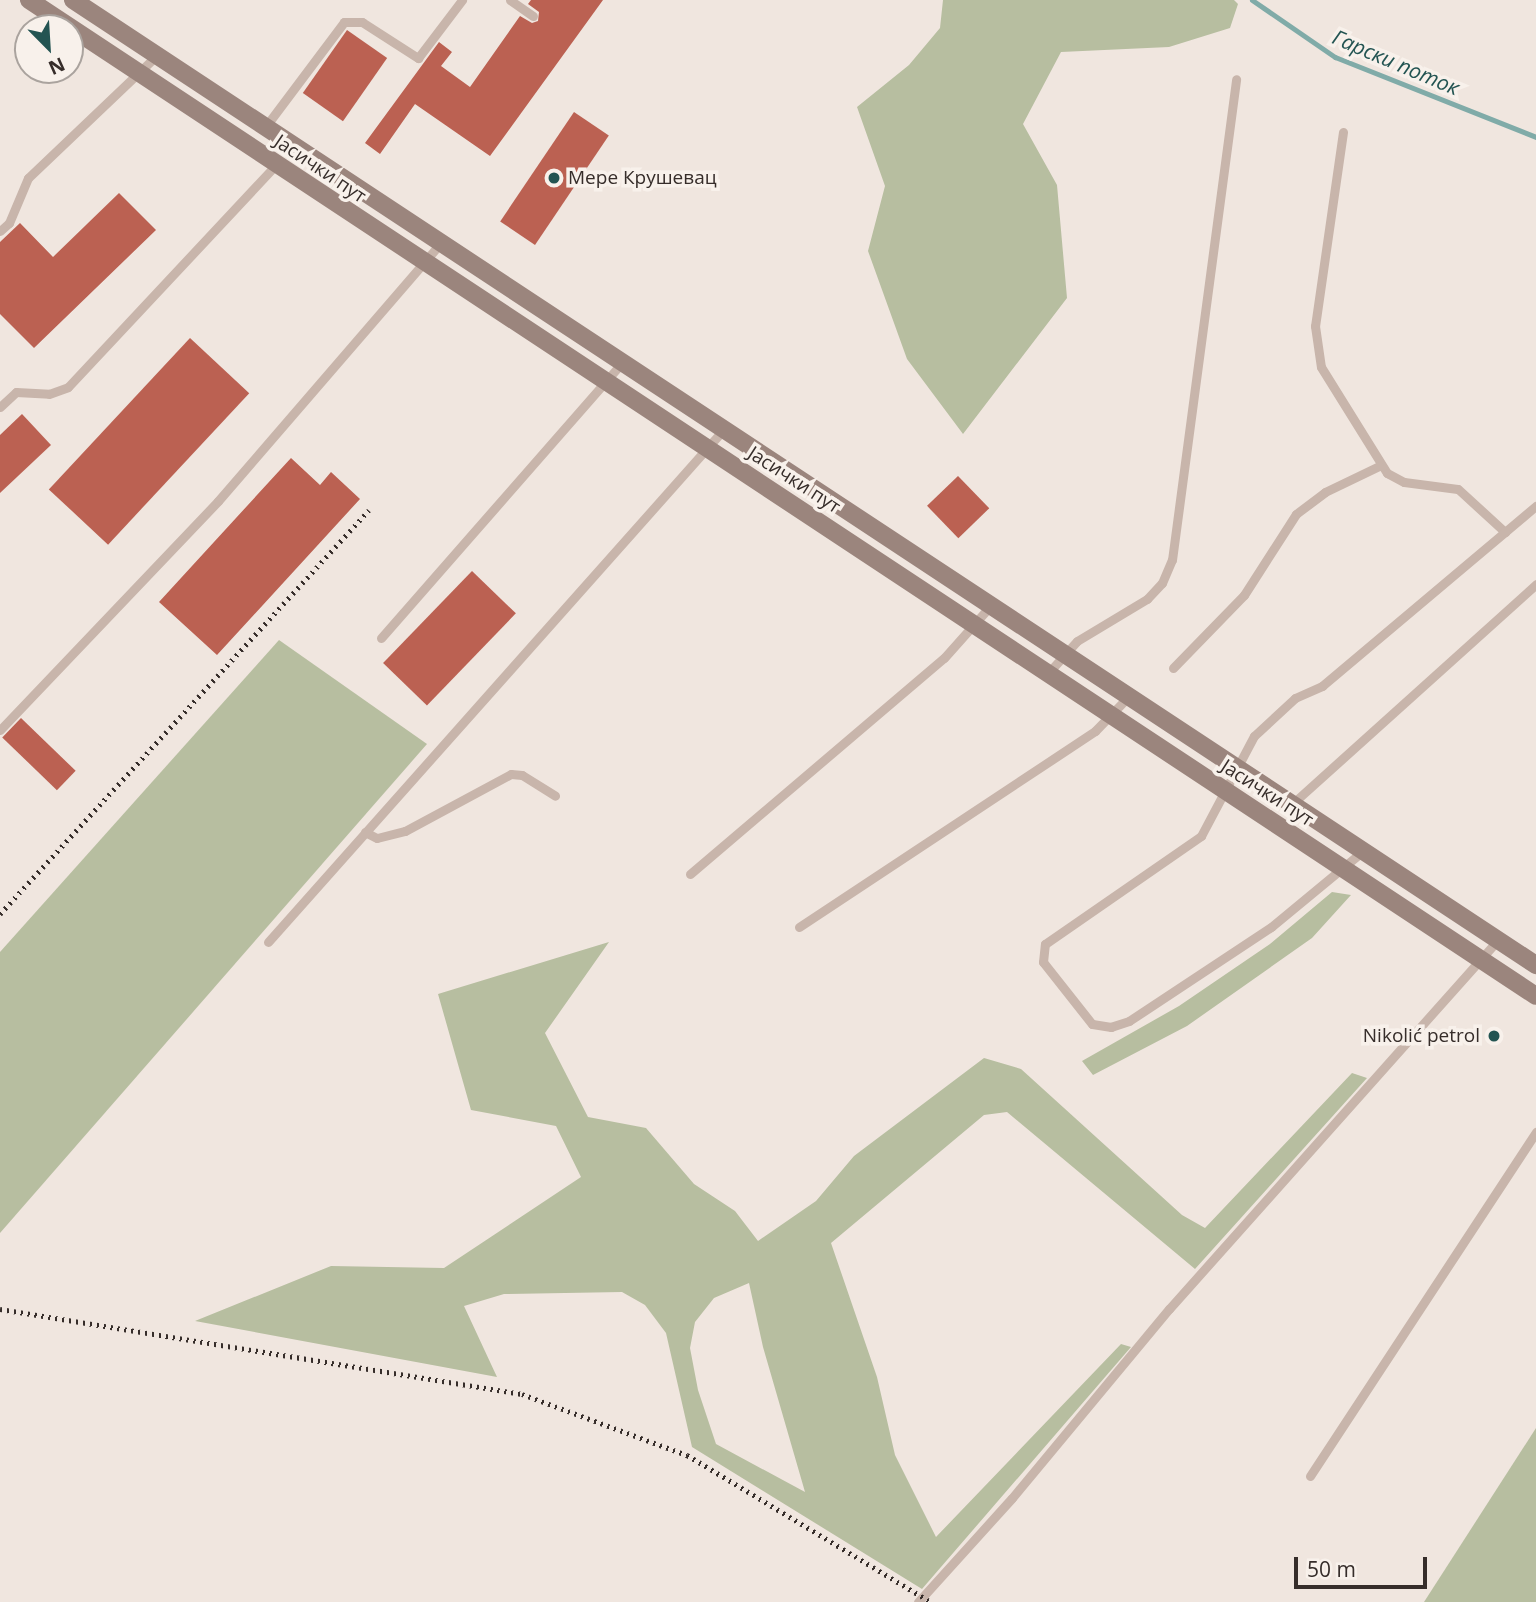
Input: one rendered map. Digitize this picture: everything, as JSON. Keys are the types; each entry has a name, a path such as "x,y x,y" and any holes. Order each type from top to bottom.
{"main road":[{"name":"Јасички пут","path":"29,0 425,264 976,626 1050,671 1227,793 1536,996"},
{"name":"Јасички пут","path":"73,0 1536,965"},
{"path":"243,143 266,126"},
{"path":"314,190 329,169"}],"lane":[{"path":"266,126 344,22 362,22 418,58 462,0"},
{"path":"510,0 533,16"},
{"path":"0,231 9,223 28,178 157,55"},
{"path":"1050,671 1063,653 1147,599 1162,583 1172,560 1236,79"},
{"path":"1343,132 1315,340 1326,379 1379,466 1404,482 1458,489 1506,532"},
{"path":"0,407 16,393 49,394 68,387 276,165"},
{"path":"0,730 218,501 442,243"},
{"path":"381,638 623,362"},
{"path":"268,942 725,428"},
{"path":"1173,668 1244,595 1296,514 1325,492 1379,466"},
{"path":"1363,851 1345,869 1271,927 1129,1021 1111,1027 1092,1024 1043,962 1045,944 1202,836 1239,771 1254,736 1295,698 1322,686 1536,506"},
{"path":"1292,804 1536,584"},
{"path":"691,874 976,626 991,605"},
{"path":"800,926 1066,751 1113,715 1130,695"},
{"path":"365,832 377,838 405,831 511,774 523,775 555,796"},
{"path":"918,1602 1012,1498 1169,1309 1498,940"},
{"path":"1310,1476 1536,1132"}],"green space":[{"path":"943,0 1234,0 1238,4 1230,28 1169,47 1061,52 1023,124 1057,185 1067,298 963,434 907,359 868,251 885,186 857,107 909,65 940,28"},
{"path":"279,640 427,744 0,1233 0,952"},
{"path":"1332,892 1351,895 1312,938 1187,1026 1093,1075 1082,1061 1179,1006 1270,944"},
{"path":"609,942 545,1033 588,1117 646,1128 694,1184 735,1211 758,1241 816,1201 854,1156 984,1058 1021,1069 1182,1215 1205,1228 1352,1073 1367,1078 1195,1269 1007,1112 984,1115 831,1243 877,1377 895,1455 936,1537 1121,1344 1131,1347 922,1589 692,1447 666,1333 645,1305 622,1292 504,1294 464,1306 497,1377 195,1321 331,1266 444,1268 581,1177 556,1126 471,1110 438,994","holes":["749,1283 763,1347 805,1492 716,1444 698,1390 690,1348 695,1322 714,1298"]},
{"path":"1536,1428 1536,1602 1424,1602"}],"building":[{"path":"531,0 603,0 490,156 415,104 380,154 365,143 439,42 452,52 441,66 470,87 520,16 532,23 538,21 539,12 528,4"},
{"path":"347,30 387,58 343,121 303,93"},
{"name":"Мере Крушевац","path":"574,112 609,135 535,245 500,221"},
{"path":"119,193 156,230 34,348 0,314 0,242 20,223 53,257"},
{"path":"190,338 249,393 108,545 49,489"},
{"path":"22,414 51,445 0,493 0,435"},
{"path":"291,458 320,485 331,472 360,499 217,655 159,602"},
{"path":"958,476 989,508 958,538 927,506"},
{"path":"472,571 516,613 427,705 383,663"},
{"path":"21,718 76,771 57,790 2,737"}],"waterway":[{"name":"Гарски поток","path":"1252,0 1335,57 1536,137"}],"railway":[{"path":"0,914 369,510"},
{"path":"0,1309 522,1394 687,1455 931,1602"}],"place":[{"name":"Мере Крушевац","path":"554,178"},
{"name":"Nikolić petrol","path":"1494,1036"}]}
